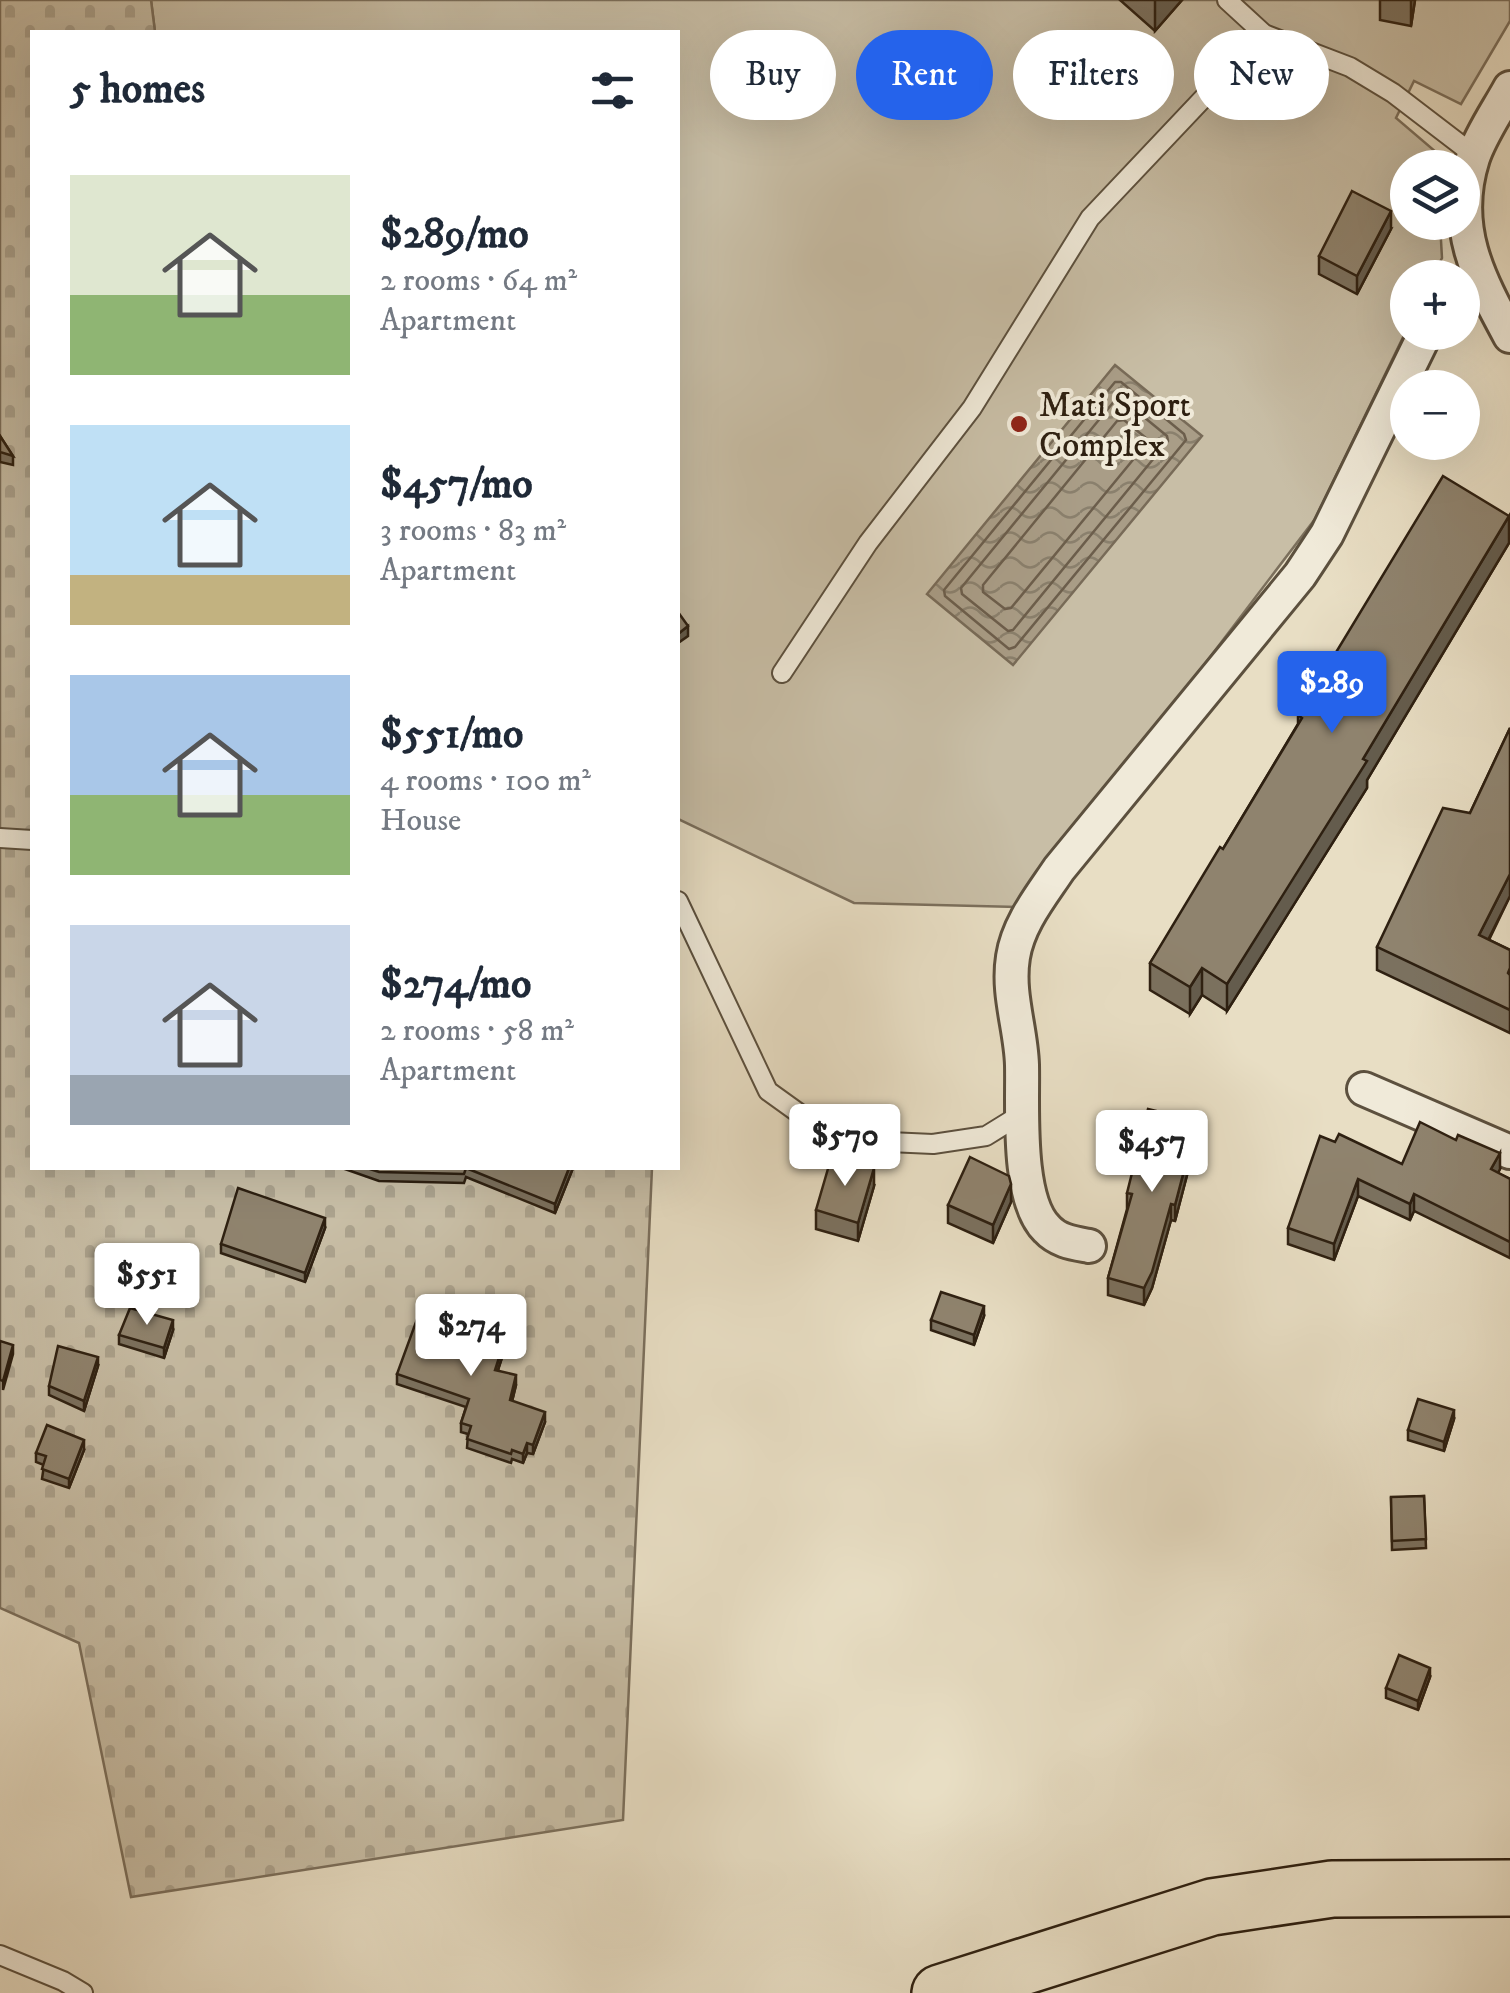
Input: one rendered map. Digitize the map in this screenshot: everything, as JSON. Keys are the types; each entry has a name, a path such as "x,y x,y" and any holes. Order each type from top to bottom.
{"highway":[{"path":"940,1993 1212,1907 1332,1889 1510,1888"}],"street":[{"path":"1477,150 1510,88"},
{"path":"1467,240 1486,292 1510,336"},
{"path":"1460,260 1467,244"},
{"path":"1089,1246 1068,1242 1048,1231 1038,1218 1023,1158 1022,1063 1012,996 1013,957 1024,921 1059,869 1300,575 1364,463 1417,350"},
{"path":"1364,1088 1510,1152"}],"lane":[{"path":"1227,0 1260,30"},
{"path":"1329,59 1393,92 1468,150"},
{"path":"782,673 868,543 972,408 1090,218 1194,108"},
{"path":"0,838 30,840"},
{"path":"680,905 768,1092 800,1114 889,1142 933,1144 986,1136 1020,1115"},
{"path":"0,1955 83,1993"}],"green space":[{"path":"0,0 151,0 155,30 30,30 30,1170 652,1170 623,1820 131,1897 79,1643 0,1608"},
{"name":"Mati Sport Complex","path":"151,0 1510,0 1510,21 1461,104 1414,81 1396,118 1434,150 1390,150 1390,240 1441,240 1442,258 1390,260 1390,350 1397,350 1315,519 1020,907 854,903 680,820 680,30 155,30"}],"water":[{"path":"1115,365 1202,436 1013,665 927,594"}],"building":[{"path":"1352,191 1390,210 1357,276 1319,256"},
{"path":"0,436 13,456 0,452"},
{"path":"1443,476 1509,516 1363,759 1367,761 1227,984 1202,968 1190,987 1150,963 1302,718 1298,715"},
{"path":"680,615 688,626 680,632"},
{"path":"1510,728 1510,874 1479,935 1510,950 1510,1010 1377,947 1443,808 1470,813"},
{"path":"1148,1109 1197,1121 1175,1205 1171,1204 1144,1288 1108,1278 1132,1194 1127,1193"},
{"path":"1420,1122 1456,1140 1458,1135 1500,1153 1491,1169 1510,1179 1510,1242 1414,1194 1410,1204 1358,1179 1334,1244 1288,1228 1320,1136 1335,1142 1339,1134 1402,1164"},
{"path":"832,1155 874,1168 858,1223 816,1210"},
{"path":"970,1157 1009,1176 1011,1184 993,1225 948,1205"},
{"path":"373,1170 465,1170 464,1174"},
{"path":"471,1170 568,1170 555,1204"},
{"path":"238,1188 325,1218 305,1273 221,1244"},
{"path":"941,1292 984,1306 974,1335 931,1320"},
{"path":"130,1308 173,1320 164,1348 119,1335"},
{"path":"420,1311 440,1318 441,1313 506,1336 495,1370 516,1375 510,1400 545,1412 533,1445 527,1443 523,1454 512,1450 511,1454 467,1439 471,1426 461,1423 469,1399 397,1374"},
{"path":"0,1341 13,1345 3,1381 0,1380"},
{"path":"58,1346 98,1357 84,1401 49,1386"},
{"path":"1418,1399 1454,1410 1444,1442 1408,1430"},
{"path":"47,1425 84,1440 69,1479 42,1469 46,1456 36,1453"},
{"path":"1424,1496 1426,1539 1392,1541 1391,1497"},
{"path":"1399,1655 1430,1668 1418,1701 1386,1688"}],"place":[{"name":"Mati Sport Complex","path":"1019,424"}]}
